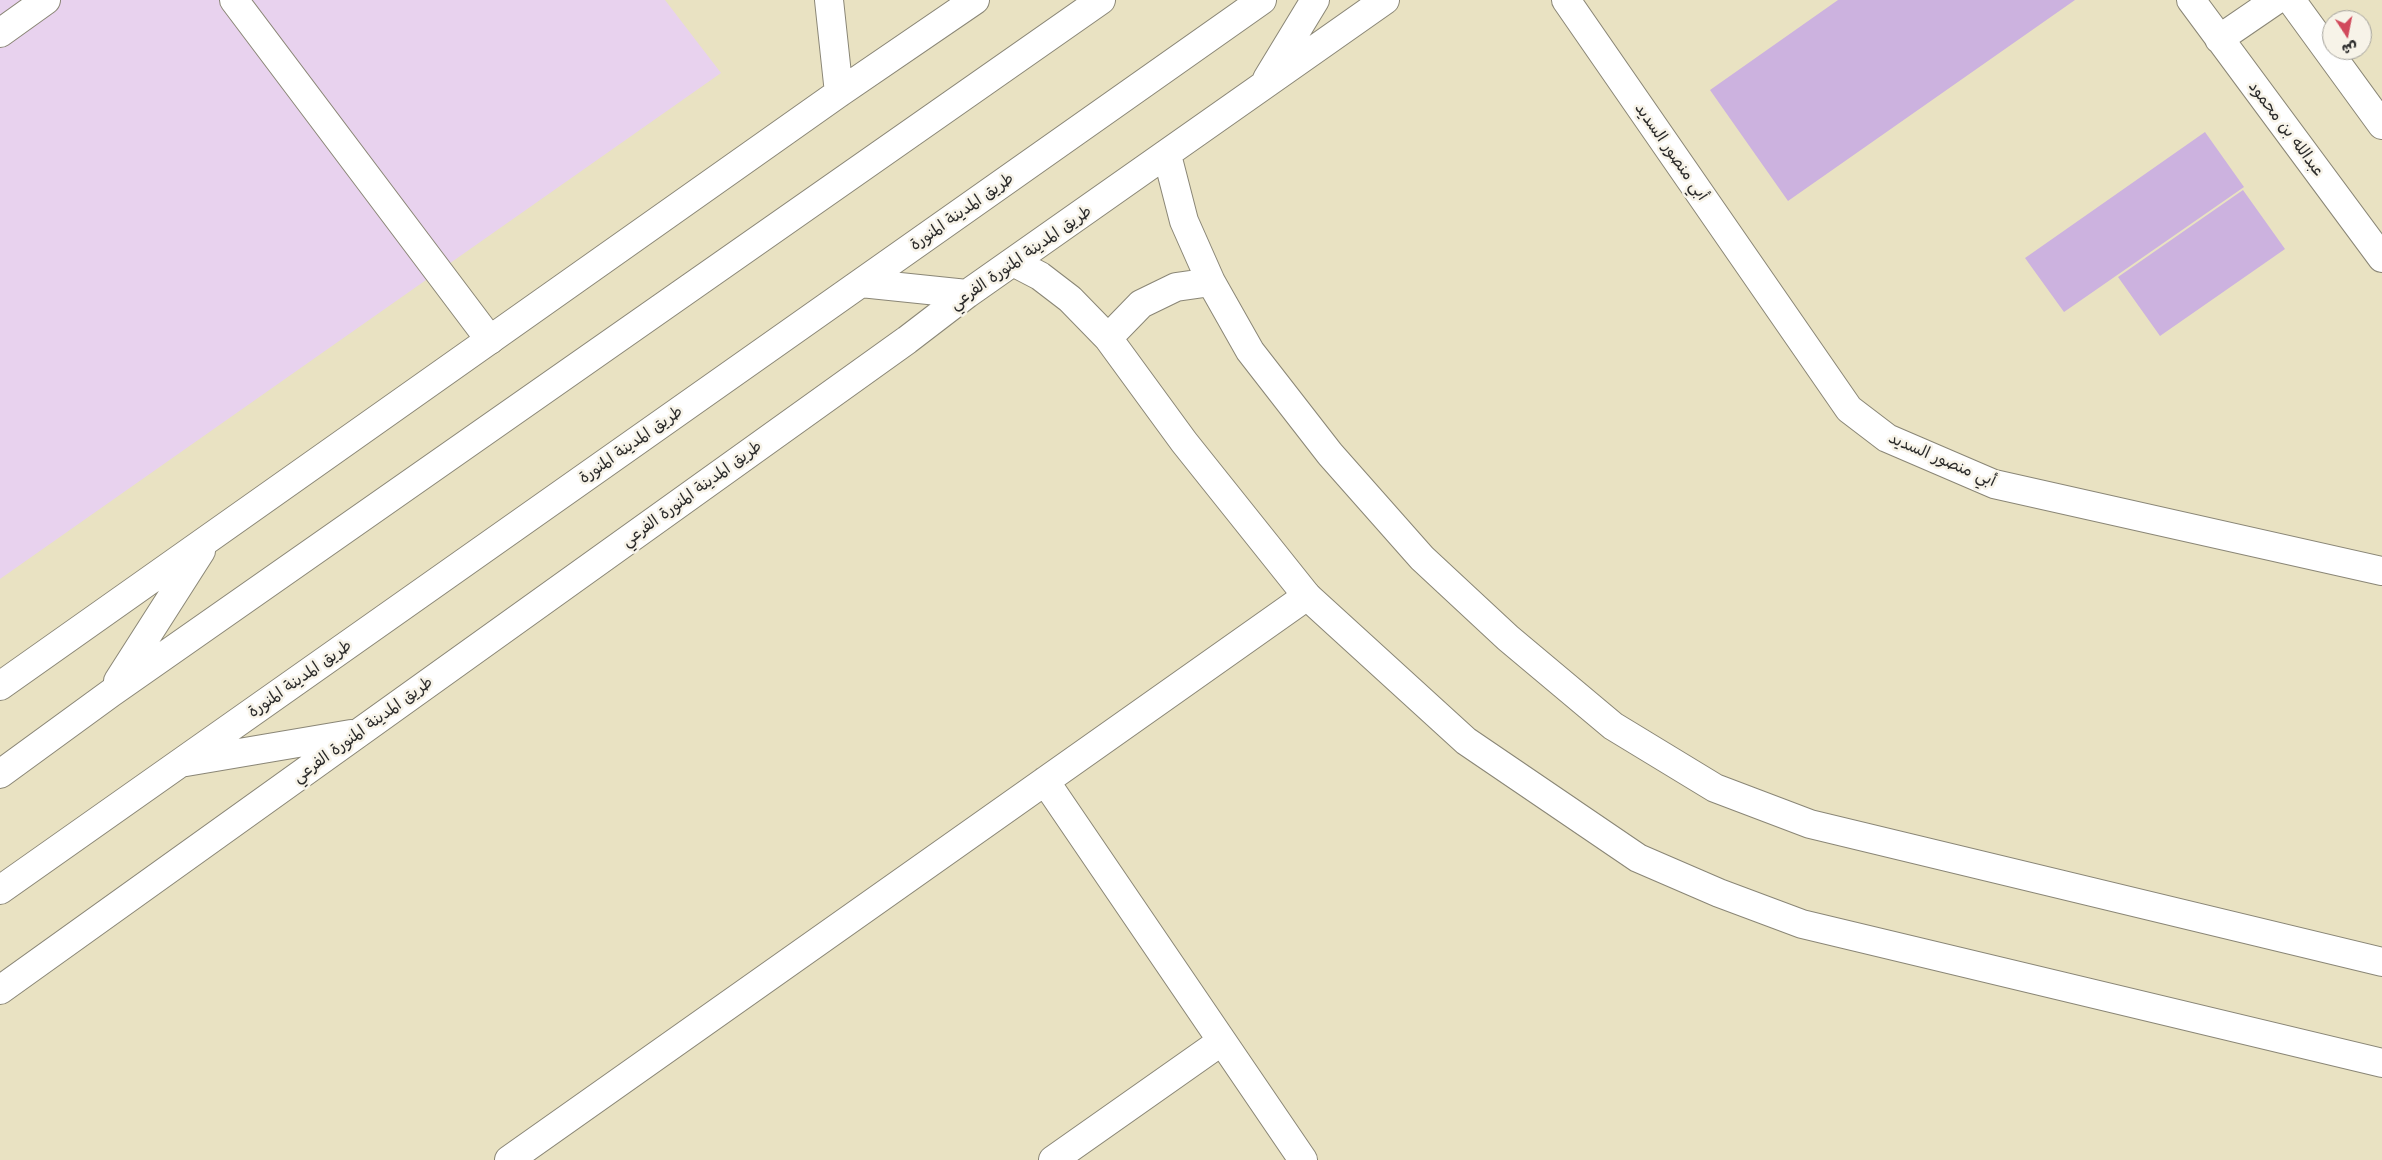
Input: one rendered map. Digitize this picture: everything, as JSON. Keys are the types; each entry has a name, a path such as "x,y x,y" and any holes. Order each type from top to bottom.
{"street":[{"path":"0,33 46,0"},
{"path":"234,0 490,340"},
{"path":"829,0 839,93"},
{"path":"0,774 111,693 1101,0"},
{"name":"طريق المدينة المنورة","path":"0,890 1262,0"},
{"path":"1261,88 1315,0"},
{"name":"طريق المدينة المنورة الفرعي","path":"0,990 899,346 967,294 1386,0"},
{"name":"أبي منصور السديد","path":"1566,0 1848,409 1887,438 1994,484 2382,571"},
{"name":"عبدالله بن محمود","path":"2191,0 2382,258"},
{"path":"2220,39 2276,0"},
{"path":"2292,0 2382,125"},
{"path":"0,686 964,3"},
{"path":"1167,155 1184,221 1210,282 1250,350 1330,454 1422,558 1508,638 1613,726 1715,788 1810,824 2382,962"},
{"path":"1015,262 1040,276 1070,299 1108,338 1184,442 1307,596 1466,741 1638,858 1719,893 1802,924 2382,1063"},
{"path":"1108,338 1141,304 1176,287 1210,282"},
{"path":"861,283 967,294"},
{"path":"111,693 209,539"},
{"path":"509,1160 1307,596"},
{"path":"180,764 359,733"},
{"path":"1045,781 1303,1160"},
{"path":"1054,1160 1222,1041"}],"shaded area":[{"path":"0,0 665,0 721,73 0,579"}],"building":[{"path":"1838,0 2075,0 1788,201 1710,90"},
{"path":"2205,132 2244,187 2064,312 2025,258"},
{"path":"2243,190 2285,249 2160,336 2118,277"}]}
